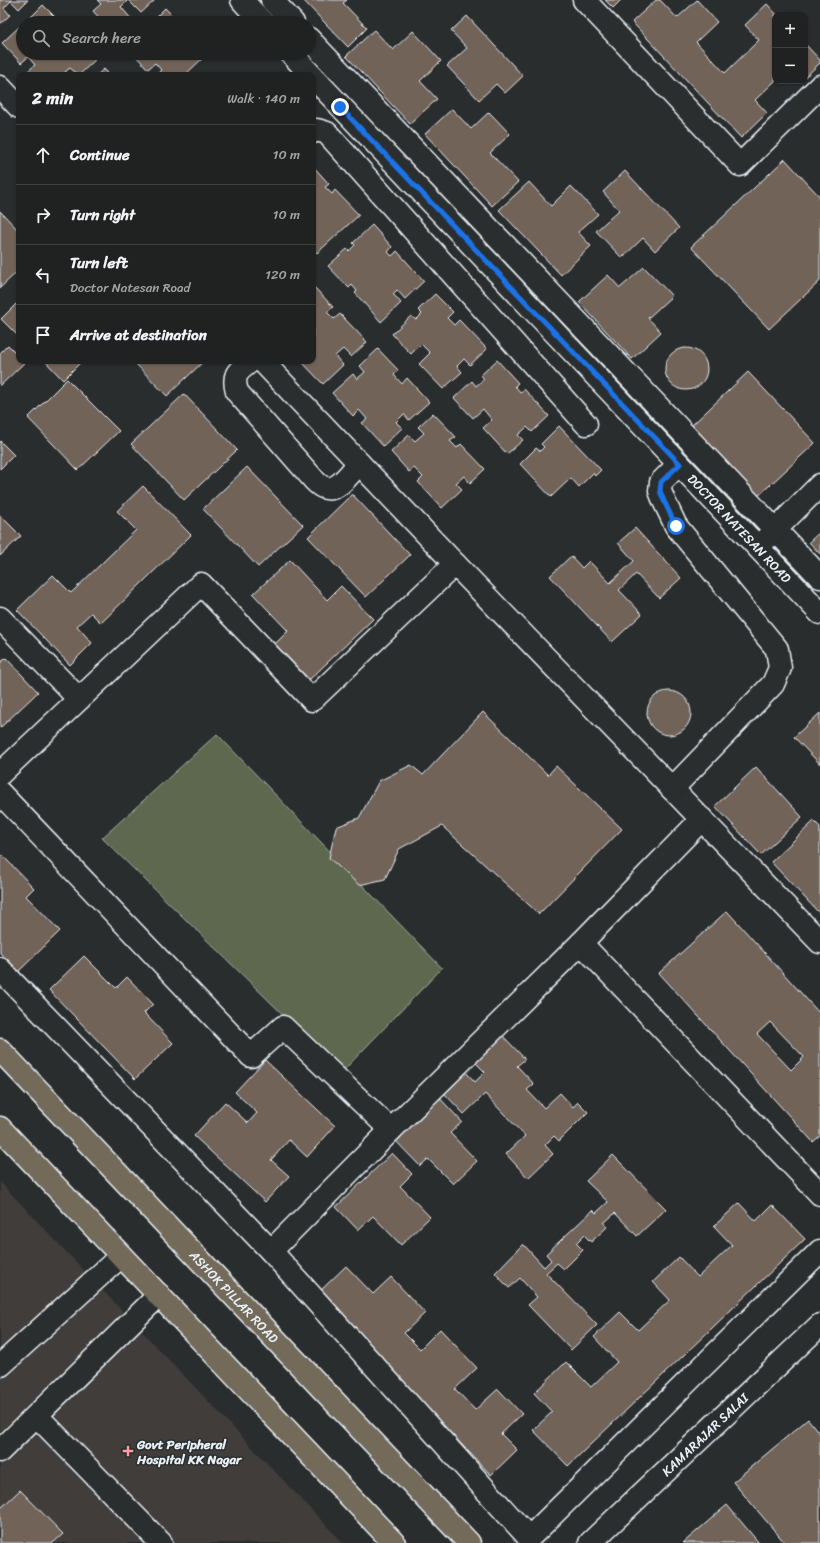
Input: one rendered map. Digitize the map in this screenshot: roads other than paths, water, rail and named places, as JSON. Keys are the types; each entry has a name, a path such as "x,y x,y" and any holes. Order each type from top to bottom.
{"main road":[{"name":"ASHOK PILLAR ROAD","path":"0,1050 469,1543"},
{"path":"0,1128 394,1543"}],"street":[{"path":"242,0 257,16"},
{"path":"272,0 287,16"},
{"path":"584,0 740,165 820,86"},
{"path":"316,47 820,577"},
{"path":"297,60 308,72"},
{"name":"DOCTOR NATESAN ROAD","path":"316,80 820,613"},
{"path":"0,87 16,104"},
{"path":"316,130 327,133 586,424"},
{"path":"247,364 239,370 235,377 234,383 237,392 315,481 323,488 332,488 340,484 359,463"},
{"path":"265,364 455,564 820,942"},
{"path":"672,789 773,684 780,668 777,649 676,526 660,491 661,482 680,464"},
{"path":"757,547 820,485"},
{"path":"0,774 202,584 312,700 455,564"},
{"path":"0,618 79,699"},
{"path":"0,793 251,1056 283,1027 391,1130"},
{"path":"271,1251 391,1130 581,944 702,819"},
{"path":"581,944 820,1194"},
{"path":"0,969 271,1251 529,1538 820,1251"},
{"path":"0,1365 121,1256"},
{"path":"0,1451 37,1416 126,1326 159,1296"},
{"name":"KAMARAJAR SALAI","path":"590,1543 820,1326"},
{"path":"37,1416 161,1543"}],"place":[{"name":"Govt Peripheral Hospital KK Nagar","path":"128,1451"}]}
